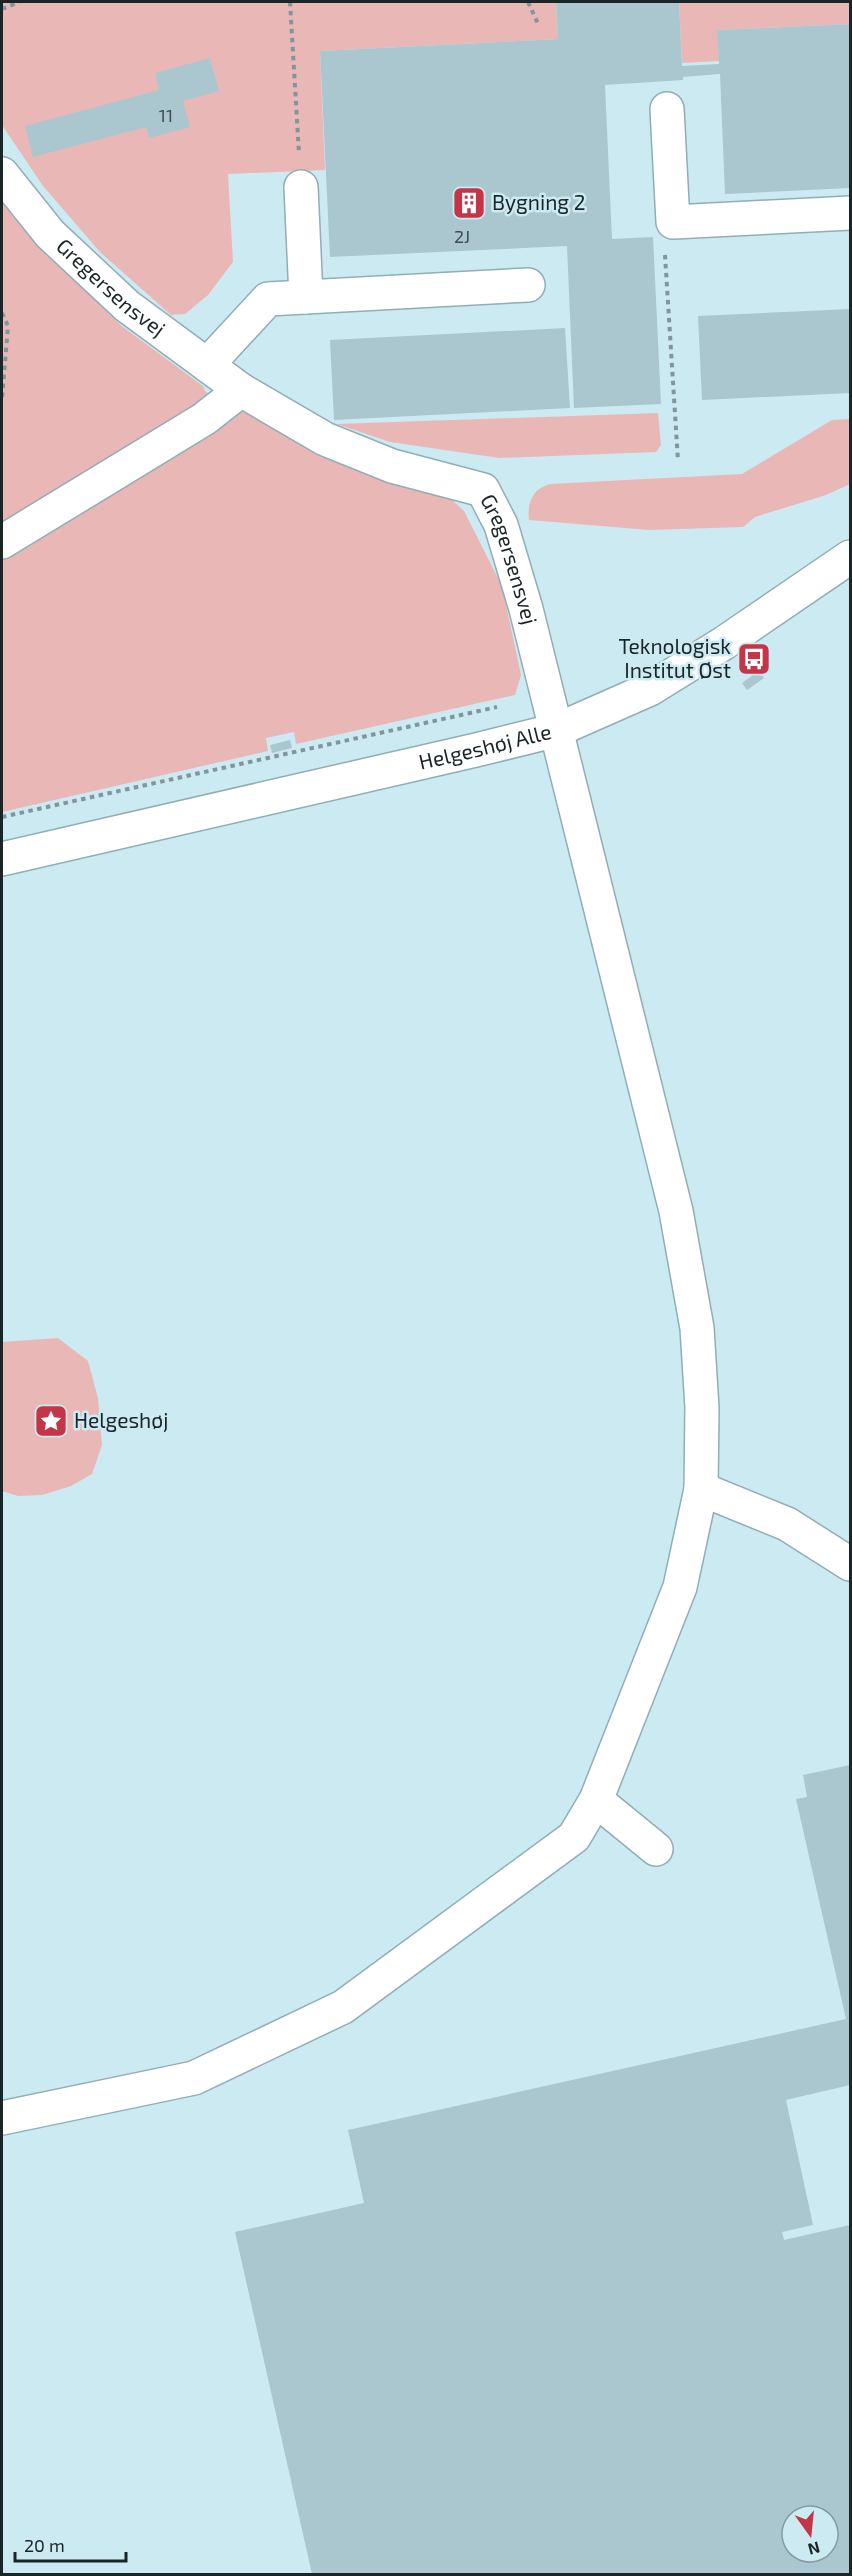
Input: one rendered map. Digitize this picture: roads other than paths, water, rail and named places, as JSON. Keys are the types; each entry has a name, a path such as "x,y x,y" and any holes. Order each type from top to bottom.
{"street":[{"path":"667,109 673,222 850,213"},
{"name":"Gregersensvej","path":"2,174 50,234 119,298 241,390 325,439 392,466 483,490 501,525 526,609 557,729"},
{"path":"301,187 306,297"},
{"path":"207,365 268,299 528,285"},
{"path":"2,542 204,419 241,390"},
{"path":"557,729 650,689 724,643 850,557"},
{"name":"Helgeshøj Alle","path":"2,859 476,750 557,729 676,1211 697,1328 702,1408 701,1489 680,1587 596,1800 574,1838 343,2007 194,2078 2,2118"},
{"path":"701,1489 787,1524 850,1564"},
{"path":"596,1800 656,1849"}],"place":[{"name":"Bygning 2","path":"469,203"},
{"name":"Teknologisk Institut Øst","path":"754,659"},
{"name":"Helgeshøj","path":"51,1421"}]}
